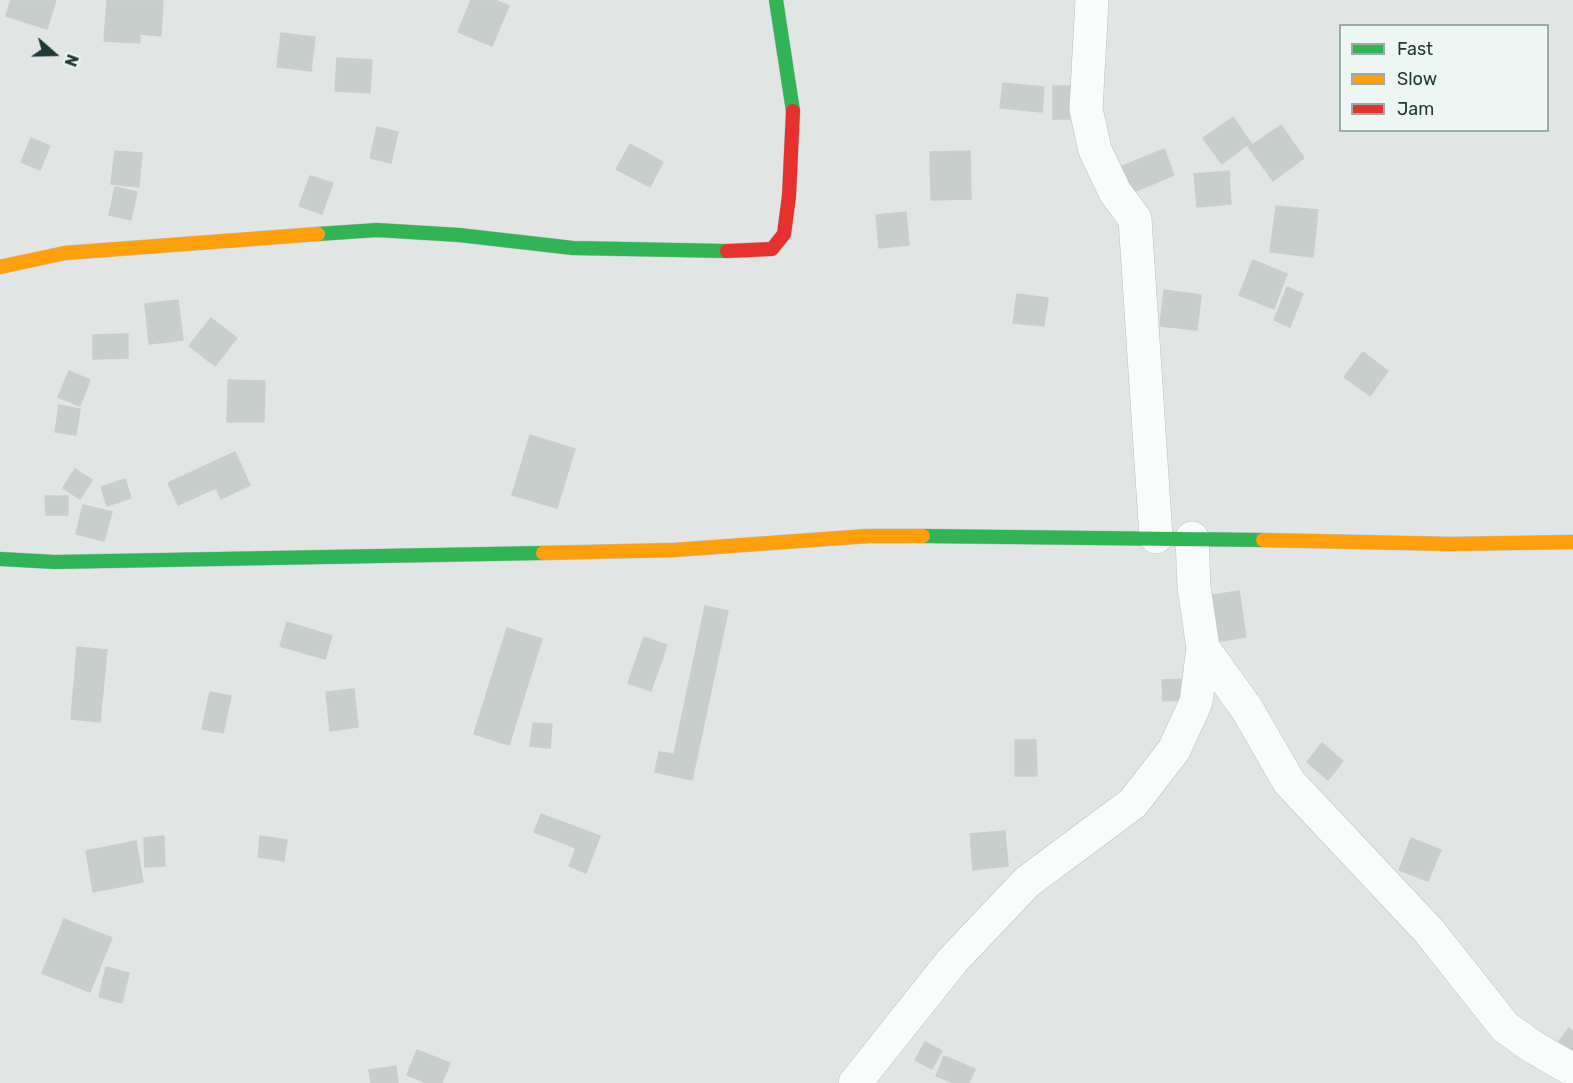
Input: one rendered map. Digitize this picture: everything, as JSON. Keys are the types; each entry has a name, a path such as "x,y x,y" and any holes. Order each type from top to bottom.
{"street":[{"path":"0,267 65,253 292,234 377,230 459,235 573,248 748,251 772,249 784,234 787,215 793,110 776,0"},
{"path":"1092,0 1086,109 1095,150 1114,192 1135,219 1156,537"},
{"path":"0,559 55,562 674,550 868,536 1156,537 1452,544 1573,542"},
{"path":"855,1083 953,960 1027,882 1133,803 1174,750 1196,702 1203,648 1194,586 1192,538"},
{"path":"1203,648 1247,709 1289,782 1429,931 1505,1027 1533,1047 1573,1070"}],"building":[{"path":"11,0 56,0 47,29 6,16"},
{"path":"107,0 163,0 161,36 140,34 140,43 104,41"},
{"path":"471,0 495,0 509,6 492,46 458,32"},
{"path":"281,33 315,37 311,71 277,67"},
{"path":"337,58 372,60 370,93 335,91"},
{"path":"1003,83 1044,87 1042,112 1000,108"},
{"path":"1053,86 1078,86 1077,119 1053,119"},
{"path":"1233,117 1252,145 1281,125 1304,158 1273,181 1247,145 1222,164 1203,138"},
{"path":"377,127 398,132 391,163 370,158"},
{"path":"31,138 50,146 40,170 21,162"},
{"path":"630,144 663,162 650,187 616,169"},
{"path":"1164,149 1174,175 1122,197 1111,171"},
{"path":"115,151 142,153 139,187 111,184"},
{"path":"970,151 971,199 931,200 930,152"},
{"path":"1229,171 1231,204 1197,207 1194,174"},
{"path":"310,176 333,183 322,214 299,206"},
{"path":"115,187 137,192 131,220 109,215"},
{"path":"1276,206 1318,210 1313,257 1270,252"},
{"path":"906,212 909,245 879,248 876,215"},
{"path":"1253,260 1287,274 1274,309 1239,295"},
{"path":"1287,287 1303,294 1290,327 1274,320"},
{"path":"1164,290 1201,295 1197,330 1160,326"},
{"path":"1017,294 1048,298 1044,326 1013,323"},
{"path":"178,300 183,340 149,344 145,304"},
{"path":"211,318 237,338 215,366 189,346"},
{"path":"128,334 128,358 93,359 93,335"},
{"path":"1363,352 1388,371 1370,396 1344,377"},
{"path":"69,371 90,380 80,406 58,397"},
{"path":"228,380 265,381 264,422 227,422"},
{"path":"59,405 80,409 76,435 55,432"},
{"path":"530,435 575,449 557,508 512,495"},
{"path":"235,452 250,485 221,499 216,488 178,505 168,483"},
{"path":"75,469 92,480 80,499 63,488"},
{"path":"125,479 131,498 107,506 101,487"},
{"path":"45,496 68,496 68,515 46,515"},
{"path":"83,505 112,512 104,541 76,534"},
{"path":"1239,591 1246,637 1208,643 1201,597"},
{"path":"705,606 728,611 692,780 655,772 659,752 674,754"},
{"path":"287,622 332,636 325,659 280,646"},
{"path":"507,628 542,639 509,745 474,734"},
{"path":"644,637 667,645 651,691 628,683"},
{"path":"77,647 107,650 100,722 71,719"},
{"path":"1187,679 1188,700 1163,701 1162,680"},
{"path":"354,689 358,727 330,731 326,692"},
{"path":"210,692 231,696 223,733 202,729"},
{"path":"533,723 552,724 550,748 530,746"},
{"path":"1015,740 1036,740 1037,776 1015,776"},
{"path":"1322,743 1343,761 1328,780 1307,762"},
{"path":"541,814 600,836 586,873 569,866 576,848 534,832"},
{"path":"1005,831 1008,866 973,870 970,834"},
{"path":"164,836 165,866 145,867 144,838"},
{"path":"260,836 287,840 284,861 258,857"},
{"path":"1411,838 1441,850 1428,881 1399,870"},
{"path":"136,841 143,882 93,892 86,851"},
{"path":"64,919 112,938 90,992 42,973"},
{"path":"106,967 129,973 122,1003 99,997"},
{"path":"1569,1028 1573,1032 1573,1063 1554,1048"},
{"path":"925,1042 942,1051 932,1069 915,1060"},
{"path":"417,1050 450,1063 442,1083 427,1083 407,1075"},
{"path":"944,1056 975,1069 969,1083 954,1083 936,1076"},
{"path":"396,1066 398,1083 371,1083 369,1070"}],"traffic: fast":[{"path":"776,0 793,111"},
{"path":"318,234 377,230 459,235 573,248 727,251"},
{"path":"923,536 1263,540"},
{"path":"0,559 55,562 543,553"}],"traffic: slow":[{"path":"0,267 65,253 318,234"},
{"path":"543,553 674,550 868,536 923,536"},
{"path":"1263,540 1452,544 1573,542"}],"traffic: jam":[{"path":"727,251 772,249 784,234 789,196 793,111"}]}
